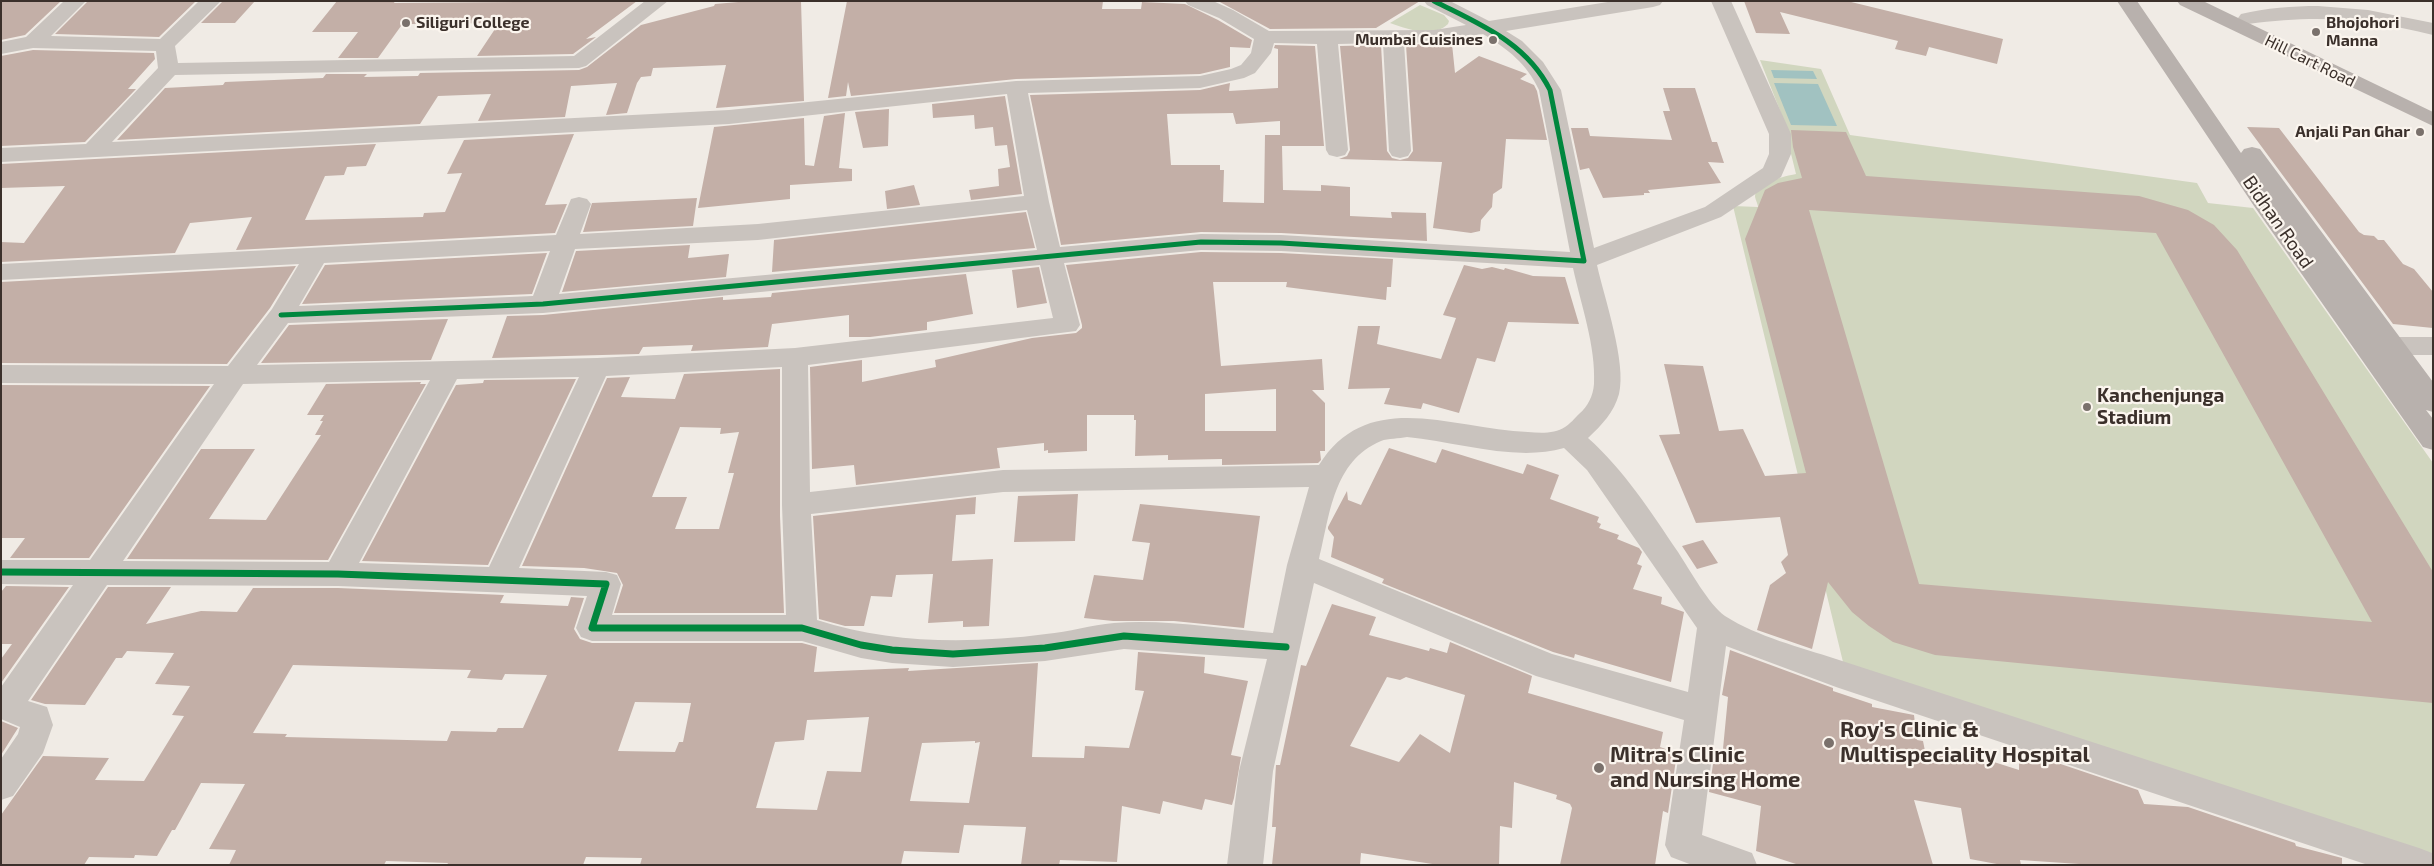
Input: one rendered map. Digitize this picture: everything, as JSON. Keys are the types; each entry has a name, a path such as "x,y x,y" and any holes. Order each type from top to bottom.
{"main road":[{"name":"Hill Cart Road","path":"2187,1 2433,120"},
{"name":"Hill Cart Road","path":"2214,1 2433,106"},
{"name":"Bidhan Road","path":"2139,4 2262,201 2433,440"},
{"name":"Bidhan Road","path":"2139,4 2195,75 2433,402"},
{"path":"2364,344 2392,346"}],"street":[{"path":"33,42 76,1"},
{"path":"1,48 33,42 165,45 211,1"},
{"path":"92,151 169,69 579,62 658,1"},
{"path":"1195,1 1226,14 1265,37 1327,38 1434,36 1653,1"},
{"path":"1245,865 1256,772 1286,648 1302,565 1326,476 1350,447 1370,432 1399,427 1435,429 1490,439 1526,443 1550,442 1570,437 1589,425 1603,402 1607,380 1550,90 1536,66 1518,48 1487,28 1434,1"},
{"path":"281,315 543,304 1201,242 1281,243 1584,261 1713,212 1773,172 1780,154 1780,134 1721,1"},
{"path":"2248,18 2299,12 2325,12 2429,25"},
{"path":"1,155 730,117 1016,88 1178,84 1237,74 1254,64 1261,53 1265,37"},
{"path":"1327,38 1337,150"},
{"path":"1393,38 1400,151"},
{"path":"165,45 169,69"},
{"path":"1,374 235,375 597,367 795,357 1067,325 1036,202 1016,88"},
{"path":"1,272 758,232 1036,202"},
{"path":"543,304 579,204"},
{"path":"1,785 32,743 37,728 35,717 14,711 10,707 12,698 235,375 281,315 317,255"},
{"path":"2392,346 2433,346"},
{"path":"795,357 796,505 802,628"},
{"path":"499,579 597,367"},
{"path":"338,574 449,370"},
{"path":"1570,437 1597,462 1650,534 1692,599 1712,625 1744,640 1836,673 2419,865"},
{"path":"796,505 1003,481 1326,476"},
{"path":"1302,565 1547,666 1700,710"},
{"path":"1,572 338,574 606,584 592,628 802,628 825,637 855,644 915,652 978,654 1046,648 1122,636 1286,648"},
{"path":"1712,625 1683,845 1739,865"}],"green space":[{"path":"1420,5 1444,15 1449,21 1448,24 1442,29 1427,32 1412,30 1390,23"},
{"name":"Kanchenjunga Stadium","path":"1760,60 1821,69 1850,135 2197,183 2208,203 2253,208 2433,463 2433,858 1843,662 1733,206 1758,207 1755,196 1760,187 1772,180 1796,174 1781,113"}],"water":[{"path":"1771,70 1813,71 1817,79 1774,78"},
{"path":"1774,83 1818,84 1837,126 1791,125"}],"building":[{"path":"1,1 61,1 25,35 1,40"},
{"path":"88,1 196,1 159,37 55,34"},
{"path":"223,1 255,1 235,23 201,23"},
{"path":"337,1 395,1 394,3 637,1 586,39 596,37 573,54 477,56 499,23 410,24 401,26 378,58 338,58 358,32 312,32"},
{"path":"750,1 801,1 804,101 716,108 726,65 653,68 651,76 641,77 637,83 627,113 606,115 617,83 571,86 565,117 478,121 491,94 438,96 420,124 117,140 165,88 223,85 225,82 323,78 326,74 367,74 364,77 418,76 420,73 579,70 587,67 641,25 714,6 715,4"},
{"path":"847,1 1103,1 1102,9 1141,9 1142,2 1185,4 1218,20 1252,40 1250,48 1230,47 1230,67 1200,74 1016,79 851,96 848,82 846,96 828,98"},
{"path":"1218,1 1420,1 1376,28 1270,29"},
{"path":"1744,1 1847,1 2003,39 1997,64 1929,47 1926,56 1895,49 1898,41 1780,12 1790,34 1756,33"},
{"path":"1452,44 1455,73 1479,56 1527,74 1520,79 1534,85 1537,91 1547,140 1506,139 1502,188 1493,194 1492,207 1481,220 1480,231 1471,233 1433,228 1442,162 1339,159 1347,156 1350,150 1340,46 1381,45 1387,151 1392,158 1400,160 1408,158 1413,151 1406,45"},
{"path":"1275,45 1315,46 1324,146 1282,146 1283,190 1321,191 1321,185 1350,187 1350,216 1392,218 1391,212 1426,213 1427,241 1281,233 1201,232 1061,245 1030,95 1200,90 1230,83 1229,91 1278,88 1278,49 1274,48","holes":["1233,113 1236,124 1280,121 1280,135 1265,135 1264,203 1223,202 1224,170 1220,170 1220,165 1171,165 1167,114"]},
{"path":"33,50 154,53 155,59 128,89 136,89 85,142 1,146 1,56"},
{"path":"1663,88 1695,88 1712,142 1717,142 1724,163 1708,162 1721,183 1648,190 1650,193 1644,193 1644,195 1603,198 1589,168 1580,170 1571,128 1588,128 1590,136 1672,140 1663,111 1670,111"},
{"path":"1005,96 1022,194 971,200 969,190 999,186 998,169 1010,167 1007,145 995,146 993,127 975,129 974,115 933,118 932,104"},
{"path":"889,109 888,146 863,148 855,112"},
{"path":"845,113 839,168 852,169 852,181 790,185 790,199 698,208 714,127 804,118 805,165 814,166 824,116"},
{"path":"2247,127 2279,128 2359,232 2364,235 2374,236 2378,240 2384,240 2403,264 2414,269 2433,292 2433,328 2393,324"},
{"path":"1791,130 1846,132 1866,176 2139,196 2188,210 2214,225 2237,250 2433,572 2433,703 1935,655 1893,642 1869,626 1852,612 1828,582 1812,649 1757,630 1770,585 1786,573 1781,562 1788,555 1780,517 1696,523 1659,435 1680,434 1664,364 1703,366 1719,431 1743,429 1765,476 1806,473 1745,239 1765,190 1778,183 1802,178 1793,147","holes":["1809,210 2156,233 2372,622 1919,584"]},
{"path":"574,134 545,205 567,204 555,233 236,250 252,217 190,223 175,253 1,262 1,242 24,243 65,186 1,188 1,164 376,144 366,166 347,167 344,175 325,176 305,220 423,217 424,213 445,212 462,173 447,174 464,140"},
{"path":"914,185 920,205 887,209 885,191"},
{"path":"697,198 693,226 583,232 592,203"},
{"path":"1026,212 1035,248 772,272 774,240"},
{"path":"690,245 688,258 729,254 726,277 562,292 576,251"},
{"path":"1201,252 1281,253 1393,259 1391,287 1387,287 1386,300 1286,287 1287,282 1213,282 1221,366 1322,359 1324,390 1312,390 1325,403 1325,451 1320,451 1321,460 1318,463 1222,465 1222,459 1168,460 1168,455 1135,456 1136,420 1134,420 1134,415 1087,415 1087,451 1048,453 1048,450 1044,451 1044,443 997,448 1000,468 856,485 854,465 812,469 810,367 862,360 862,382 936,367 935,360 1032,338 1076,333 1082,328 1082,325 1066,265","holes":["1276,389 1276,431 1205,431 1205,394"]},
{"path":"547,253 532,294 302,304 325,265"},
{"path":"1464,265 1482,269 1492,267 1504,270 1505,268 1533,276 1565,277 1579,324 1508,322 1495,362 1477,358 1459,413 1423,403 1421,409 1384,404 1390,388 1348,389 1358,326 1380,326 1377,344 1441,359 1456,318 1443,315"},
{"path":"296,266 270,308 227,364 1,363 1,282"},
{"path":"1039,267 1047,303 1017,308 1012,270"},
{"path":"966,274 973,314 927,322 927,330 870,337 849,337 849,315 772,324 768,347 691,351 693,345 643,347 639,354 492,358 507,316 543,315 723,297 723,300 771,297 772,293"},
{"path":"448,319 431,360 261,363 289,325"},
{"path":"780,369 780,516 784,613 614,613 623,585 617,573 584,568 522,566 607,378 630,377 621,397 675,399 684,374","holes":["680,427 721,428 720,434 739,432 728,473 734,473 719,529 675,529 687,497 652,497"]},
{"path":"576,379 488,565 362,561 456,385 483,383 484,380"},
{"path":"421,382 420,384 426,384 328,560 127,559 201,449 255,449 209,519 266,520 321,435 315,435 323,421 320,421 324,415 307,415 326,384"},
{"path":"1,385 210,386 89,558 10,558 25,538 1,538"},
{"path":"1389,448 1436,463 1442,449 1523,474 1527,464 1559,475 1550,499 1599,517 1597,522 1601,524 1599,528 1619,535 1617,539 1639,548 1642,552 1637,564 1642,566 1633,589 1662,597 1661,604 1684,612 1671,682 1575,654 1574,658 1553,652 1382,583 1384,579 1331,557 1334,537 1328,527 1347,491 1348,500 1361,505"},
{"path":"1078,494 1075,541 1014,542 1018,496"},
{"path":"976,497 975,514 956,515 952,561 993,559 989,626 963,627 963,621 928,623 933,574 896,575 892,597 871,596 864,626 845,626 819,619 813,516"},
{"path":"1140,504 1260,516 1244,628 1174,621 1113,621 1084,618 1094,575 1143,580 1150,543 1132,541"},
{"path":"1703,540 1718,563 1697,569 1682,546"},
{"path":"6,586 69,587 1,683 1,659 12,644 1,644 1,592"},
{"path":"108,587 171,587 146,624 201,611 237,612 253,588 338,588 504,595 500,603 568,606 571,597 584,598 574,629 580,639 592,643 802,643 817,647 814,672 909,668 908,671 1038,663 1032,757 1084,758 1085,746 1129,748 1144,691 1135,690 1138,652 1205,657 1204,673 1248,681 1231,755 1241,757 1232,805 1205,799 1202,810 1163,801 1160,814 1122,806 1117,862 1060,860 1059,865 1021,865 1026,827 964,825 959,853 904,851 901,865 640,865 642,858 586,857 583,865 447,865 448,863 386,861 384,865 229,865 236,850 209,849 245,784 201,783 175,830 172,830 157,856 135,855 134,858 89,857 84,865 1,865 1,815 43,756 109,758 95,780 144,781 184,716 172,715 190,686 155,684 174,653 127,651 122,658 116,658 85,705 45,704 31,700","holes":["293,665 471,670 467,678 502,680 505,674 547,675 523,728 498,728 496,732 451,731 447,741 285,737 287,734 253,733","635,702 691,703 683,742 679,742 675,752 618,751","869,717 861,772 827,771 817,810 756,808 775,742 804,740 807,720","980,742 969,803 910,801 922,743"]},
{"path":"1332,604 1376,617 1369,635 1429,651 1430,648 1447,653 1450,642 1532,676 1528,693 1663,732 1660,747 1677,753 1668,813 1663,811 1655,865 1560,865 1572,808 1570,804 1556,799 1557,795 1514,782 1512,828 1500,826 1499,865 1439,865 1361,853 1360,865 1272,865 1276,827 1272,827 1276,765 1280,765 1301,665 1306,666","holes":["1387,677 1400,680 1406,677 1465,695 1450,753 1420,734 1399,762 1350,746"]},
{"path":"1730,650 1833,688 1833,691 1872,704 1872,707 1914,715 1917,740 1923,741 1925,751 1975,760 1975,756 2019,770 2019,750 2138,790 2144,804 2188,807 2295,843 2296,846 2342,858 2342,865 2094,865 2020,860 2021,865 2002,865 1970,859 1961,808 1914,800 1933,865 1799,865 1756,851 1761,806 1709,792 1714,757 1722,759 1728,697 1722,695"},
{"path":"1,721 18,728 1,755"}],"cycle path":[{"path":"281,315 543,304 1201,242 1281,243 1584,261 1550,90 1542,75 1526,55 1514,45 1475,21 1434,1"},
{"path":"1,572 338,574 606,584 592,628 802,628 831,638 861,645 922,653 953,654 1015,651 1055,647 1104,637 1124,636 1164,637 1286,647"}],"place":[{"name":"Siliguri College","path":"406,23"},
{"name":"Bhojohori Manna","path":"2316,32"},
{"name":"Mumbai Cuisines","path":"1493,40"},
{"name":"Anjali Pan Ghar","path":"2420,132"},
{"name":"Kanchenjunga Stadium","path":"2087,407"},
{"name":"Roy's Clinic & Multispeciality Hospital","path":"1829,743"},
{"name":"Mitra's Clinic and Nursing Home","path":"1599,768"}]}
